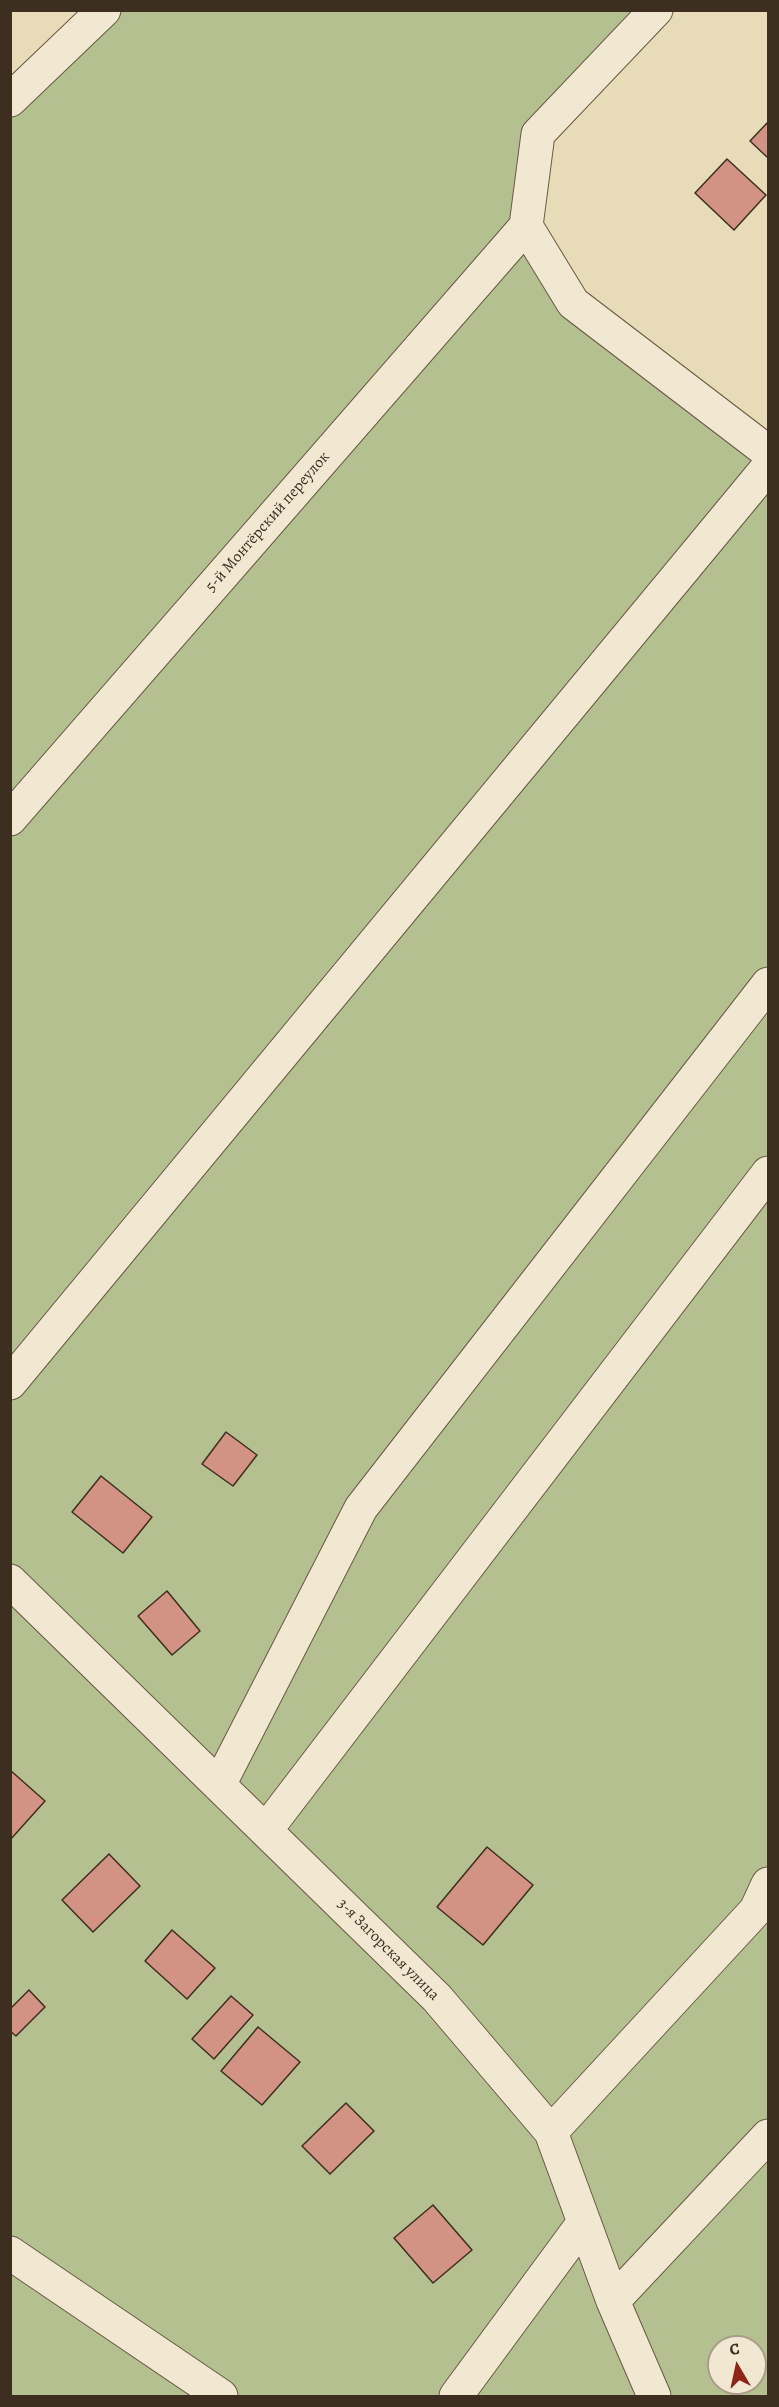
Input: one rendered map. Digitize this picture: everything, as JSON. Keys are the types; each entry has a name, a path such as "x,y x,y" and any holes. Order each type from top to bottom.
{"street":[{"path":"10,100 104,10"},
{"path":"656,10 538,134 525,226 573,303 768,452"},
{"name":"5-й Монтёрский переулок","path":"10,819 525,226"},
{"path":"10,1383 768,467"},
{"path":"219,1785 361,1508 768,984"},
{"path":"266,1830 768,1173"},
{"name":"3-я Загорская улица","path":"10,1581 437,1998 551,2132 613,2301 654,2397"},
{"path":"551,2132 756,1910 768,1884"},
{"path":"613,2301 768,2136"},
{"path":"456,2397 584,2222"},
{"path":"10,2253 221,2397"}],"green space":[{"path":"104,11 656,11 538,134 526,226 573,303 768,452 768,2396 11,2396 11,100"}],"building":[{"path":"768,122 768,158 750,141"},
{"path":"727,159 766,195 734,230 695,193"},
{"path":"226,1432 257,1455 233,1486 202,1464"},
{"path":"101,1476 152,1517 123,1553 72,1512"},
{"path":"167,1591 200,1631 172,1655 138,1616"},
{"path":"10,1770 45,1801 10,1840"},
{"path":"487,1847 533,1885 483,1945 437,1907"},
{"path":"109,1854 140,1886 93,1932 62,1900"},
{"path":"172,1930 215,1968 187,1999 145,1961"},
{"path":"29,1990 45,2007 16,2036 10,2031 10,2009"},
{"path":"231,1996 253,2015 214,2059 192,2039"},
{"path":"258,2027 300,2062 262,2105 221,2071"},
{"path":"346,2103 374,2131 330,2174 302,2146"},
{"path":"433,2205 472,2250 433,2283 394,2238"}]}
